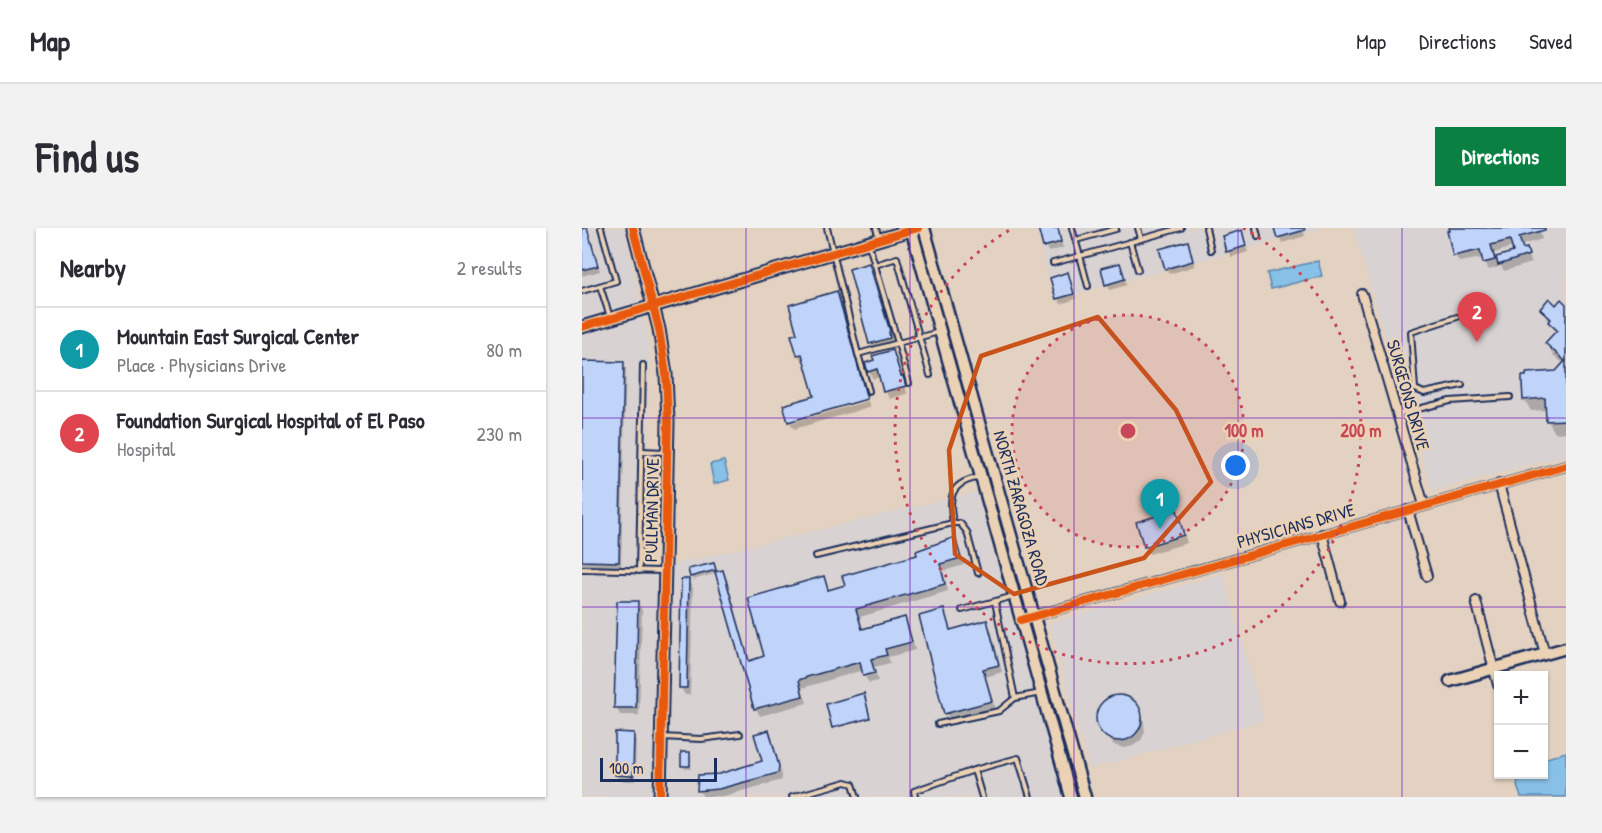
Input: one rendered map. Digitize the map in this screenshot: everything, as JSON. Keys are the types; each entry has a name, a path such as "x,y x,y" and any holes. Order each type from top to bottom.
{"main road":[{"name":"PULLMAN DRIVE","path":"633,228 653,307 666,374 668,452 660,797"},
{"name":"NORTH ZARAGOZA ROAD","path":"924,228 1085,797"},
{"path":"582,327 913,229"},
{"name":"NORTH ZARAGOZA ROAD","path":"913,229 1071,797"},
{"path":"962,407 969,412 975,424 981,428"},
{"path":"1450,681 1566,648"},
{"path":"1041,692 1049,695 1059,723 1066,729"}],"street":[{"name":"SURGEONS DRIVE","path":"1362,294 1424,505"},
{"name":"PHYSICIANS DRIVE","path":"1021,620 1566,466"},
{"path":"1499,484 1545,654"},
{"path":"1408,510 1427,576"},
{"path":"1322,534 1340,601"},
{"path":"1476,601 1495,671"}],"lane":[{"path":"582,291 616,281 601,228"},
{"path":"827,228 869,391"},
{"path":"876,228 875,265 909,383"},
{"path":"1072,228 1088,286"},
{"path":"1138,228 1141,239"},
{"path":"1053,263 1181,228"},
{"path":"1206,228 1211,250"},
{"path":"1256,228 1258,236"},
{"path":"1076,240 1116,229"},
{"path":"1130,242 1138,270"},
{"path":"875,265 897,258 930,375"},
{"path":"600,286 610,319"},
{"path":"1457,317 1412,332 1415,389 1424,393 1462,385"},
{"path":"858,354 940,332"},
{"path":"639,571 644,366"},
{"path":"1398,414 1450,400 1509,396"},
{"path":"642,451 668,452"},
{"path":"952,524 949,503 951,495 970,478 981,476"},
{"path":"816,556 960,523 967,532 978,573"},
{"path":"582,569 665,572"},
{"path":"962,610 1015,595"},
{"path":"995,602 1015,698"},
{"path":"938,724 999,711 1015,698 1041,692"},
{"path":"661,737 701,739 740,734"},
{"path":"915,797 914,791 974,770 1018,758 1030,797"},
{"path":"974,770 982,797"},
{"path":"792,797 846,782 853,784 857,797"}],"highlighted area":[{"path":"1098,317 1176,410 1211,482 1144,558 1014,594 955,554 949,450 981,356"}],"shaded area":[{"path":"582,228 625,228 649,342 647,571 977,492 1064,797 582,797"},
{"path":"1035,228 1325,228 1055,299"},
{"path":"1353,228 1566,228 1566,455 1432,491"},
{"path":"1223,574 1264,720 1090,769 1049,623"}],"water":[{"path":"1318,261 1322,276 1271,289 1267,273"},
{"path":"724,461 729,480 714,484 710,464"},
{"path":"1566,752 1566,797 1521,797 1517,786 1518,779 1548,779 1548,758"}],"building":[{"path":"582,228 587,228 598,266 582,270"},
{"path":"1038,228 1058,228 1061,242 1043,247"},
{"path":"1274,228 1304,228 1305,230 1277,238"},
{"path":"1449,228 1545,228 1545,230 1519,237 1523,249 1527,248 1529,255 1498,265 1496,257 1513,252 1510,240 1491,245 1495,260 1483,263 1480,250 1453,256 1447,231 1450,231"},
{"path":"1242,230 1246,246 1226,252 1222,236"},
{"path":"1188,241 1193,261 1165,269 1159,249"},
{"path":"869,263 890,331 890,338 869,344 849,269"},
{"path":"1120,263 1125,279 1105,285 1101,268"},
{"path":"1068,272 1074,294 1056,299 1050,278"},
{"path":"837,291 867,399 788,422 783,405 814,396 802,354 797,355 791,335 797,334 789,305"},
{"path":"1549,298 1556,305 1561,299 1566,304 1566,420 1546,421 1545,398 1523,400 1522,376 1526,376 1526,373 1556,371 1565,361 1545,343 1557,330 1548,322 1551,319 1540,309"},
{"path":"893,350 906,386 883,392 877,369 868,372 865,363 874,360 872,356"},
{"path":"582,361 624,362 619,562 582,561"},
{"path":"1177,510 1184,535 1144,547 1136,522"},
{"path":"955,537 961,558 940,564 945,584 856,609 862,629 905,617 912,642 885,649 887,655 871,659 875,673 863,676 860,662 807,677 799,680 803,696 754,709 715,572 723,570 749,661 764,656 748,598 824,576 828,590 845,585 842,576 917,555 916,551"},
{"path":"714,563 716,570 690,577 688,569"},
{"path":"681,579 689,579 687,688 679,688"},
{"path":"617,601 638,601 636,708 614,708"},
{"path":"944,609 950,630 987,620 999,665 983,669 992,701 944,714 919,616"},
{"path":"864,693 870,718 832,728 826,704"},
{"path":"1119,695 1135,702 1142,718 1135,734 1119,741 1103,734 1096,718 1103,702"},
{"path":"769,730 779,766 778,773 719,789 697,791 698,775 719,774 762,761 754,734"},
{"path":"615,732 634,733 633,776 615,775"},
{"path":"681,752 690,752 690,766 681,766"}],"cycle path":[{"path":"633,228 659,329 666,374 668,422 660,797"},
{"path":"582,327 918,228"},
{"path":"1021,620 1566,466"}],"place":[{"name":"Foundation Surgical Hospital of El Paso","path":"1477,342"},
{"name":"Mountain East Surgical Center","path":"1160,529"}]}
